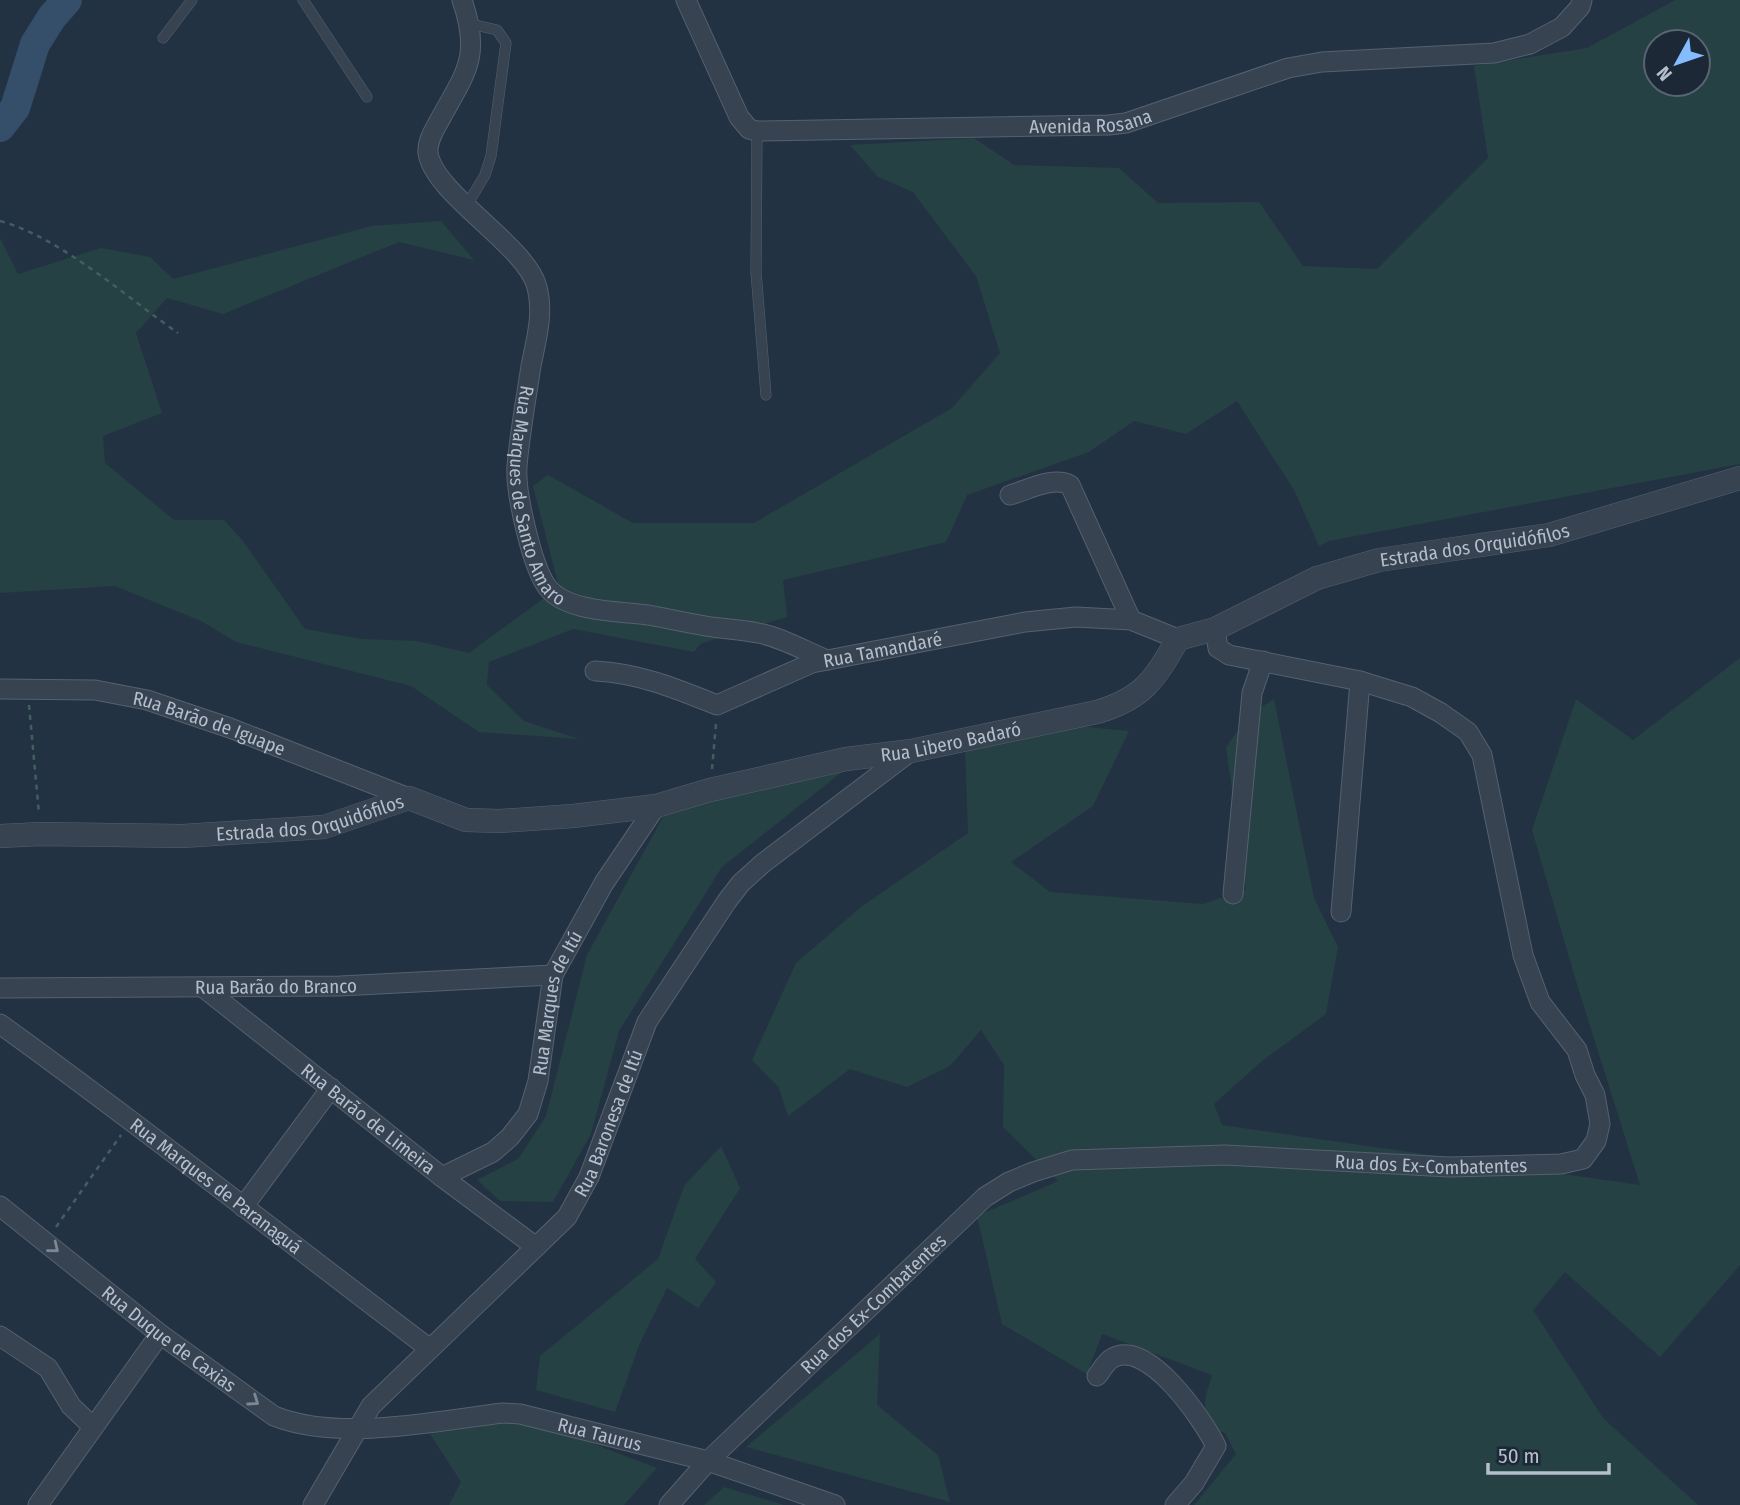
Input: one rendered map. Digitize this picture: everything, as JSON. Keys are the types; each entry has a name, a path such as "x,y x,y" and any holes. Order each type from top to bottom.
{"street":[{"name":"Rua Marques de Santo Amaro","path":"462,0 471,24 472,51 465,73 429,140 428,152 433,167 521,262 536,284 540,303 538,330 516,478 522,513 539,570 548,589 568,602 600,610 760,633 827,660"},
{"path":"686,0 738,117 749,129 757,131"},
{"name":"Avenida Rosana","path":"757,131 1117,124 1288,68 1322,62 1494,53 1530,44 1562,27 1580,8 1583,0"},
{"name":"Estrada dos Orquidófilos","path":"1215,629 1317,578 1379,560 1549,535 1740,478"},
{"path":"1010,495 1054,482 1062,481 1070,485 1131,620"},
{"name":"Rua Tamandaré","path":"717,705 812,663 1025,622 1076,617 1131,620 1178,639"},
{"path":"1178,639 1215,629"},
{"name":"Rua dos Ex-Combatentes","path":"668,1505 708,1461 985,1197 1033,1172 1072,1160 1225,1155 1450,1167 1561,1164 1583,1158 1596,1141 1600,1124 1595,1095 1577,1050 1540,1002 1523,955 1482,755 1468,732 1412,697 1360,681 1229,655 1219,648 1215,629"},
{"name":"Rua Libero Badaró","path":"656,806 710,790 846,760 911,751 1119,705 1153,681 1178,639"},
{"path":"1233,894 1252,693 1263,661"},
{"path":"595,671 621,672 646,678 717,705"},
{"path":"1341,912 1360,681"},
{"name":"Rua Barão de Iguape","path":"0,689 95,690 147,700 230,728 409,799"},
{"name":"Rua Baronesa de Itú","path":"313,1505 371,1406 566,1217 589,1177 647,1022 741,883 762,864 911,751"},
{"name":"Estrada dos Orquidófilos","path":"0,836 183,836 324,827 409,799 466,820 500,821 656,806"},
{"name":"Rua Marques de Itú","path":"442,1177 493,1152 510,1138 528,1114 538,1081 553,975 604,883 656,806"},
{"name":"Rua Barão do Branco","path":"0,988 340,986 553,975"},
{"name":"Rua Barão de Limeira","path":"205,988 442,1177 536,1247"},
{"name":"Rua Marques de Paranaguá","path":"0,1024 132,1119 243,1208 430,1349"},
{"path":"243,1208 331,1088"},
{"name":"Rua Duque de Caxias","path":"0,1206 160,1334 274,1416 315,1427 356,1429"},
{"path":"38,1505 160,1334"},
{"path":"0,1336 48,1368 71,1406 93,1427"},
{"path":"1097,1376 1111,1359 1124,1355 1141,1357 1186,1398 1208,1429 1216,1446 1194,1483 1175,1505"},
{"name":"Rua Taurus","path":"356,1429 503,1413 520,1414 708,1461 835,1505"}],"lane":[{"path":"163,38 192,0"},
{"path":"303,0 367,97"},
{"path":"467,205 485,175 491,156 506,43 497,30 471,24"},
{"path":"757,131 756,272 766,396"}],"path":[{"path":"0,220 24,227 58,248 178,333"},
{"path":"28,688 41,834"},
{"path":"710,790 717,705"},
{"path":"46,1241 132,1119"}],"green space":[{"path":"1675,0 1740,0 1740,464 1329,541 1319,546 1294,490 1237,401 1186,434 1134,421 1089,452 967,495 946,542 783,580 787,617 700,644 694,652 573,629 489,662 487,685 524,721 579,739 479,732 411,686 236,642 201,621 115,586 0,593 0,238 18,274 101,248 150,257 173,279 372,226 441,221 474,260 399,242 223,314 167,298 136,333 162,413 103,436 105,463 174,520 224,520 243,541 305,629 362,639 417,641 469,653 559,587 533,486 548,475 633,523 754,523 952,408 1000,353 976,276 913,192 878,177 850,145 974,138 1014,165 1119,168 1158,203 1259,202 1303,266 1377,269 1488,158 1474,66 1587,48"},
{"path":"1740,658 1740,1265 1660,1357 1565,1272 1533,1310 1603,1418 1698,1505 1194,1505 1236,1454 1225,1433 1216,1429 1206,1416 1205,1401 1212,1375 1102,1334 1087,1374 1002,1324 977,1216 1058,1181 1003,1127 1004,1065 981,1030 950,1066 907,1087 850,1069 788,1116 779,1088 752,1060 796,963 861,907 968,833 965,747 1077,726 1129,731 1093,806 1011,862 1050,892 1203,904 1246,889 1226,747 1249,715 1274,699 1314,898 1338,947 1326,1014 1262,1061 1214,1104 1222,1125 1640,1185 1532,830 1576,699 1633,740"},
{"path":"851,765 722,867 619,1031 591,1134 553,1202 500,1201 477,1180 518,1159 546,1116 587,955 669,806"},
{"path":"721,1146 740,1188 695,1259 716,1282 698,1308 667,1288 640,1343 615,1412 536,1390 540,1356 658,1259 684,1186"},
{"path":"880,1334 877,1405 938,1455 950,1502 746,1447"},
{"path":"529,1419 657,1468 624,1505 449,1505 461,1482 430,1434"},
{"path":"724,1487 784,1505 704,1505"}],"waterway":[{"path":"0,127 15,108 35,44 52,17 67,0"}]}
